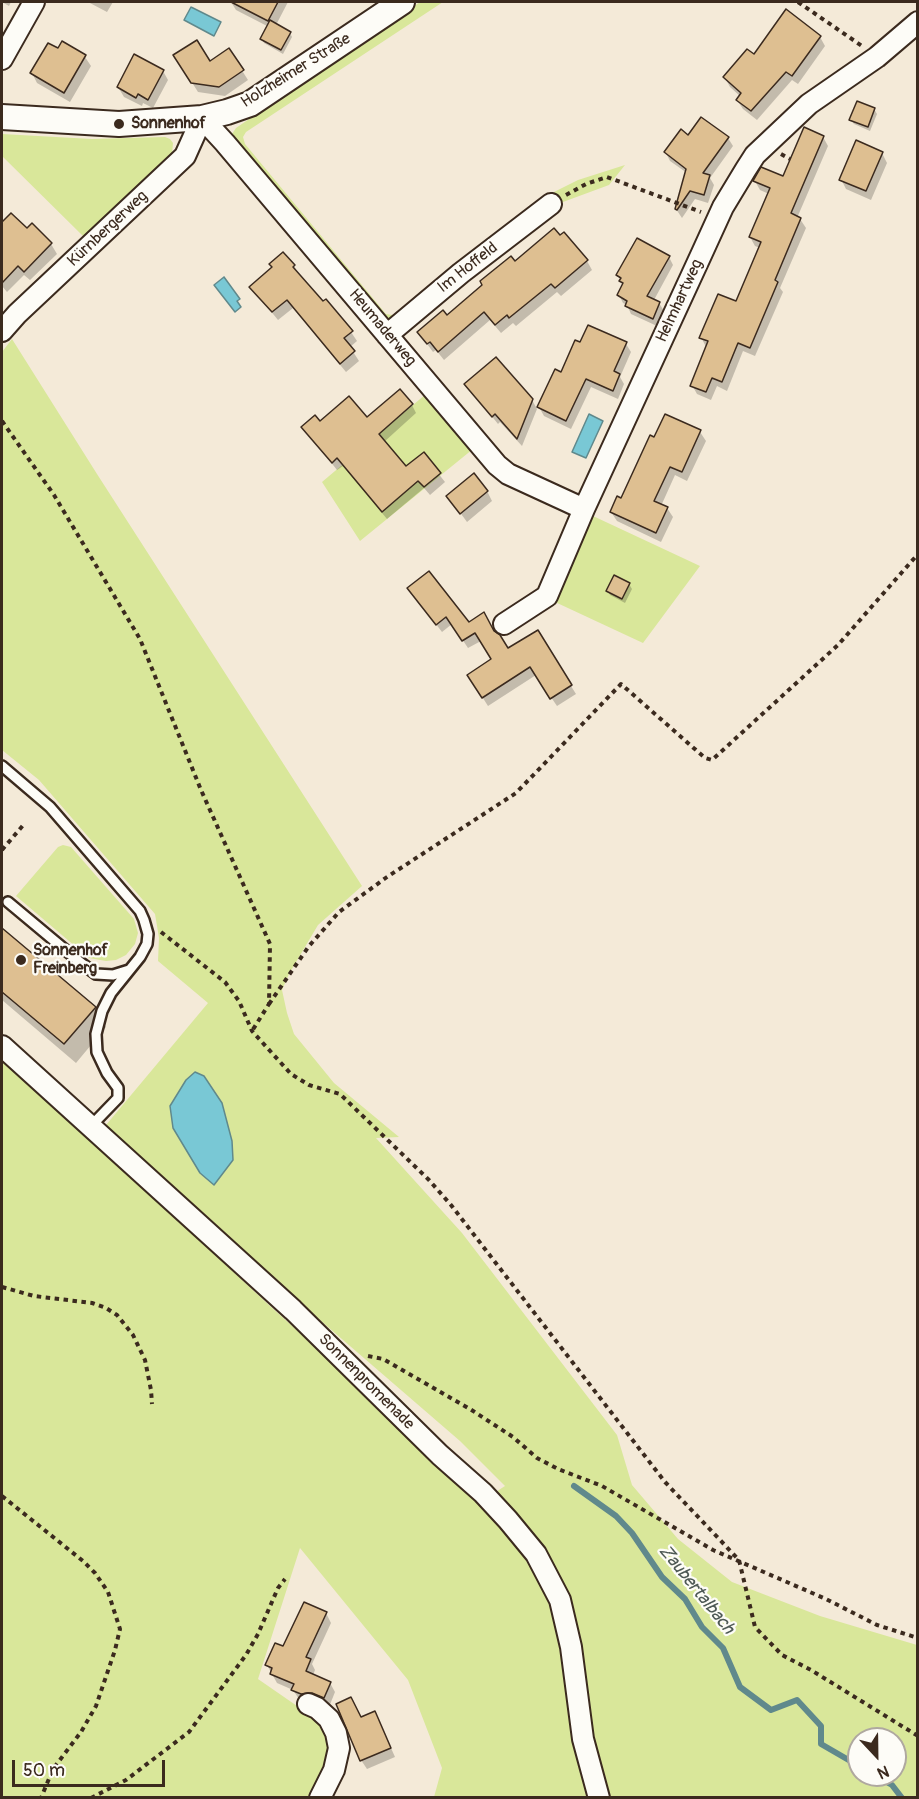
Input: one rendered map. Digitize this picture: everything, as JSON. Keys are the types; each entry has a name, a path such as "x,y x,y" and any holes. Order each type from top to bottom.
{"street":[{"path":"2,59 34,2"},
{"name":"Holzheimer Straße","path":"2,117 119,124 202,118 227,112 250,104 402,2"},
{"name":"Helmhartweg","path":"504,624 547,596 584,508 718,219 737,182 755,155 809,104 876,57 918,22"},
{"name":"Kürnbergerweg","path":"2,331 33,298 185,156 202,118"},
{"name":"Heumaderweg","path":"202,118 497,465 508,474 584,508"},
{"name":"Im Hoffeld","path":"387,335 461,273 550,204"},
{"name":"Sonnenpromenade","path":"2,1046 293,1310 440,1455 483,1493 536,1554 560,1600 571,1647 583,1739 599,1797"},
{"path":"308,1704 317,1708 329,1719 336,1733 339,1748 334,1770 320,1797"}],"lane":[{"path":"2,766 50,807 140,911 148,934 147,944 131,969 111,993 102,1011 96,1034 97,1052 107,1073 118,1088 118,1098 90,1127"},
{"path":"8,902 96,974 113,975 131,969"}],"path":[{"path":"798,2 876,57"},
{"path":"550,204 586,184 608,177 718,219"},
{"path":"2,421 54,495 140,639 201,790 270,944 269,1004"},
{"path":"252,1031 309,946 339,912 387,877 516,793 621,684 705,758 712,760 838,645 918,554"},
{"path":"2,850 25,823"},
{"path":"148,934 163,932 225,982 240,1001 252,1031 291,1074 309,1085 340,1094 429,1180 451,1205 665,1482 739,1560 755,1628 782,1655 918,1736"},
{"path":"2,1287 34,1296 92,1303 111,1311 128,1329 142,1353 150,1380 152,1404"},
{"path":"342,1359 352,1354 383,1359 470,1409 513,1437 537,1458 602,1486 713,1550 826,1599 877,1625 918,1638"},
{"path":"2,1496 95,1573 108,1592 120,1629 96,1706 81,1732 53,1769 41,1797"},
{"path":"91,1797 126,1780 189,1732 246,1655 278,1588 285,1579"}],"green space":[{"path":"420,2 443,2 246,132 243,137 245,144 386,314 400,313 488,238 548,195 578,180 625,165 609,185 563,202 396,318 388,319 383,317 232,138 232,134 236,128"},
{"path":"2,134 92,139 165,137 173,143 172,154 84,237 2,156"},
{"path":"12,339 362,886 318,925 289,974 282,990 294,1034 334,1083 399,1137 376,1138 462,1233 617,1435 632,1485 678,1539 732,1582 820,1616 917,1645 917,1797 434,1797 442,1768 408,1680 300,1548 258,1679 326,1726 333,1749 312,1797 2,1797 2,1057 270,1306 485,1499 505,1486 460,1441 101,1131 208,1003 158,961 159,938 155,914 39,780 2,750 2,352"},
{"path":"426,394 473,449 360,541 322,482"},
{"path":"593,516 700,566 643,643 555,602"},
{"path":"63,845 71,847 134,919 138,933 135,944 126,955 116,960 106,961 89,958 16,896 58,847"}],"water":[{"path":"191,7 221,22 214,36 184,20"},
{"path":"224,277 240,299 237,301 241,307 235,312 214,285"},
{"path":"589,414 603,421 586,458 572,452"},
{"path":"195,1072 204,1076 222,1103 232,1141 233,1160 214,1185 200,1173 173,1128 170,1106 186,1080"}],"building":[{"path":"231,2 278,2 268,21"},
{"path":"786,9 821,36 792,76 786,72 751,111 736,100 741,93 723,77 747,49 754,54"},
{"path":"270,20 291,32 281,50 260,39"},
{"path":"197,40 210,61 229,48 244,70 219,87 191,83 173,55"},
{"path":"62,41 86,55 64,93 30,73 48,43 58,48"},
{"path":"134,54 164,70 148,100 138,94 136,98 117,87"},
{"path":"857,101 875,108 868,127 849,120"},
{"path":"701,117 729,137 703,173 710,175 704,195 690,191 677,210 675,209 686,169 664,152 681,129 688,135"},
{"path":"804,127 824,136 791,213 801,218 775,280 778,282 750,348 738,343 722,382 712,378 706,392 690,386 708,341 699,338 718,294 736,301 761,242 749,237 770,188 753,181 761,167 783,176"},
{"path":"856,140 883,152 866,191 839,180"},
{"path":"11,213 27,228 32,223 52,243 24,272 18,266 2,283 2,222"},
{"path":"554,228 560,235 564,232 588,260 555,288 551,284 509,318 507,315 495,325 484,312 438,352 417,332 443,310 447,315 482,285 480,281 511,256 515,261"},
{"path":"637,238 670,256 647,296 660,302 653,319 625,306 627,301 617,295 623,283 616,275"},
{"path":"283,252 323,301 326,299 353,331 344,338 355,351 340,364 287,300 272,312 249,287 272,267 269,264"},
{"path":"588,325 627,342 614,371 620,374 613,391 586,379 566,421 537,407 555,369 561,372 575,340 580,342"},
{"path":"496,357 533,399 517,439 495,414 492,417 464,384"},
{"path":"400,389 413,404 379,434 406,466 424,452 441,473 424,487 418,481 382,512 337,458 332,463 301,427 315,415 320,421 349,396 367,417"},
{"path":"665,414 701,430 682,472 670,467 654,501 668,507 656,533 610,512 617,496 621,498 650,435 654,437"},
{"path":"474,473 488,491 460,514 446,496"},
{"path":"429,571 469,622 484,612 494,631 500,635 508,648 538,630 572,685 550,699 530,667 482,698 467,675 491,659 475,633 462,641 446,617 436,625 407,588"},
{"path":"614,575 630,583 622,599 606,591"},
{"name":"Sonnenhof Freinberg","path":"2,928 96,1007 64,1044 2,992"},
{"path":"304,1602 327,1612 306,1657 311,1659 306,1671 331,1682 324,1698 312,1693 301,1694 291,1690 294,1684 270,1674 272,1668 265,1665 275,1643 283,1646"},
{"path":"351,1697 361,1717 375,1711 391,1748 360,1761 336,1704"}],"waterway":[{"name":"Zaubertalbach","path":"574,1486 616,1516 632,1533 662,1577 685,1599 702,1627 723,1648 740,1687 771,1710 797,1700 821,1726 821,1744 847,1759"},
{"name":"Zaubertalbach","path":"894,1787 902,1798"}],"place":[{"name":"Sonnenhof","path":"119,124"},
{"name":"Sonnenhof Freinberg","path":"21,960"}]}
